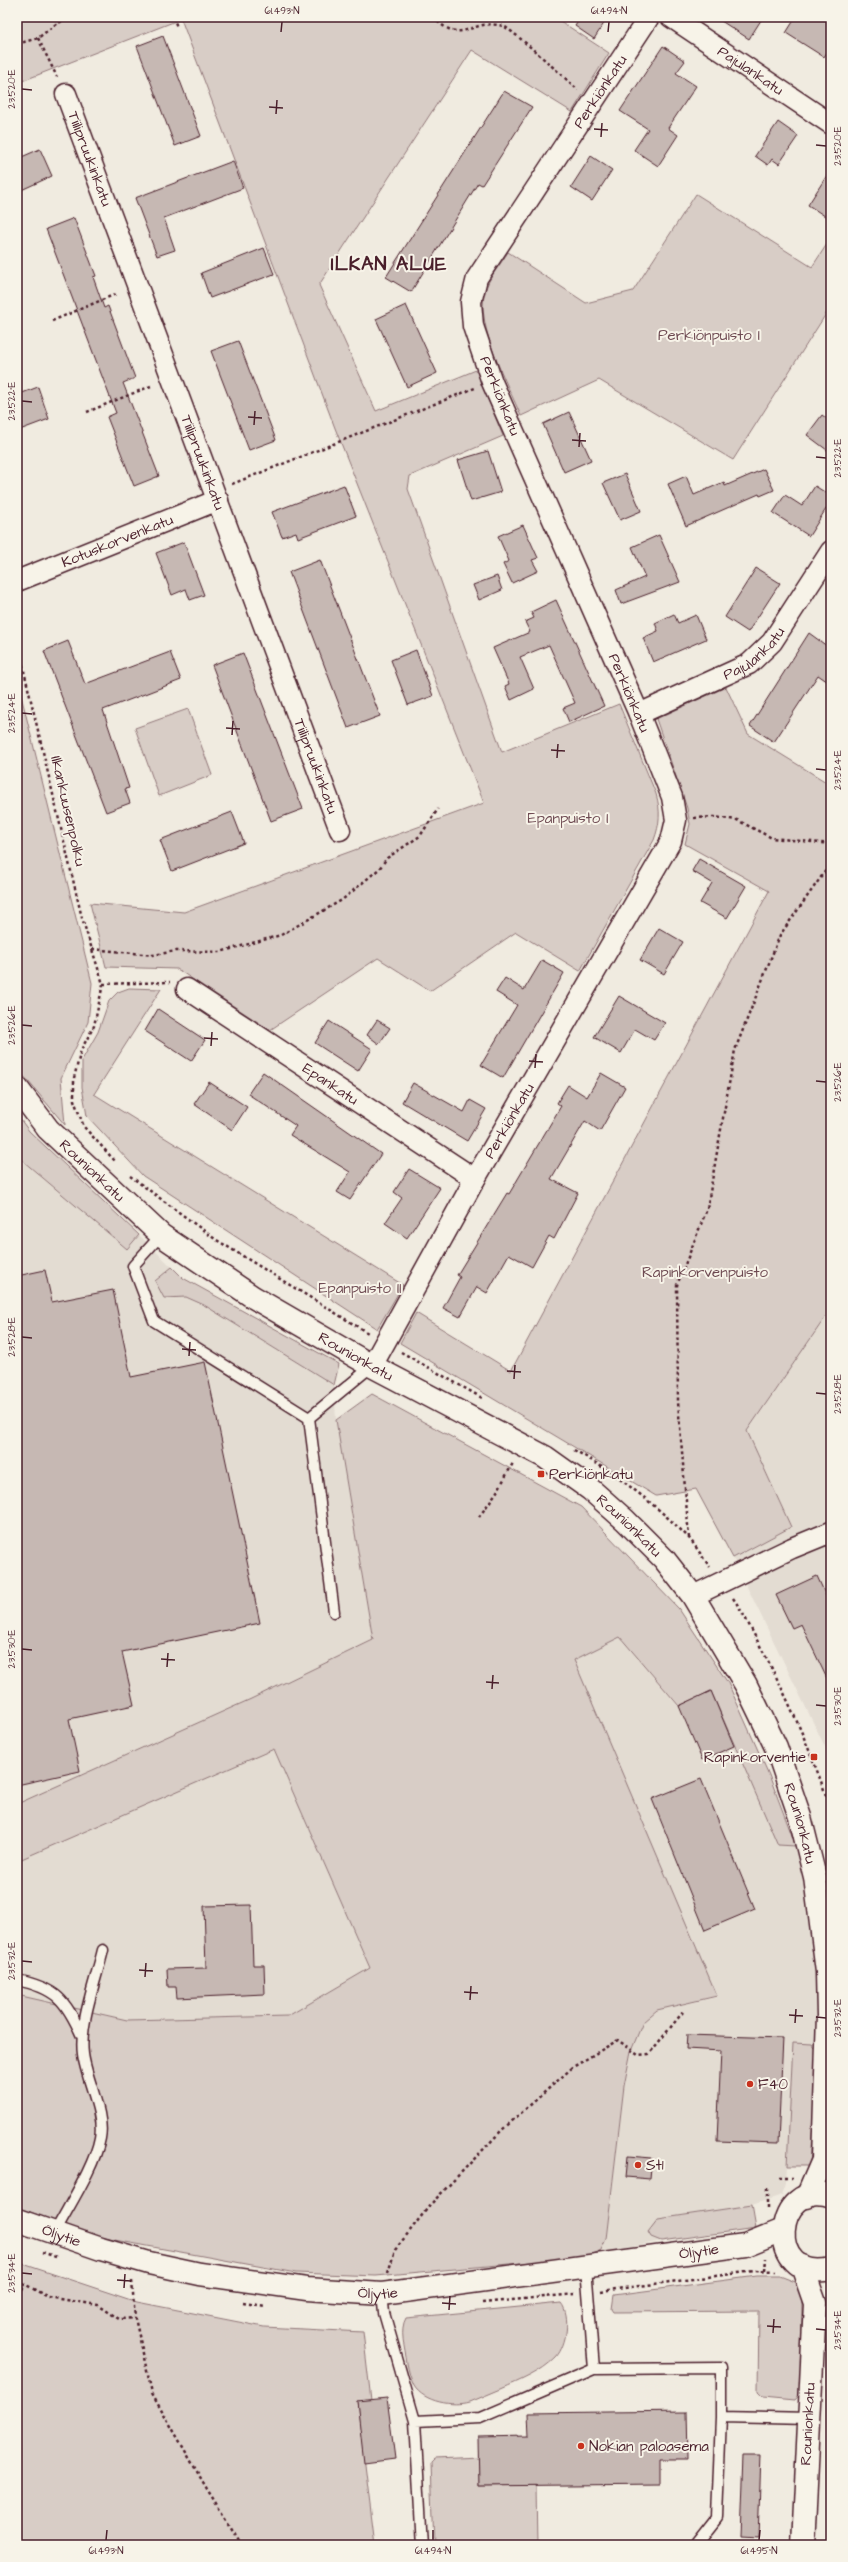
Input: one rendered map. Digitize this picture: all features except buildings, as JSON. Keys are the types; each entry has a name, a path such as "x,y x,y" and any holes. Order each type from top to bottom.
{"main road":[{"name":"Rounionkatu","path":"17,1088 48,1129 161,1235 253,1297 372,1366 545,1457 590,1489 664,1559 693,1596 746,1685 776,1747 800,1817 815,1877 827,1972 828,2016 823,2160 807,2197"},
{"name":"Rounionkatu","path":"823,2160 831,2181"},
{"path":"782,2230 790,2210 807,2197 817,2195 831,2197"},
{"name":"Öljytie","path":"17,2220 54,2234 149,2263 200,2274 307,2290 382,2294 745,2245 782,2230"},
{"name":"Rounionkatu","path":"782,2230 815,2303"},
{"name":"Öljytie","path":"745,2245 794,2258 812,2270 831,2269"},
{"name":"Rounionkatu","path":"803,2545 808,2419 815,2303 831,2272"}],"street":[{"name":"Perkiönkatu","path":"372,1366 475,1179 671,841 676,820 672,797 639,714 492,382 473,326 470,302 477,278 649,17"},
{"name":"Pajulankatu","path":"670,17 831,124"},
{"name":"Tiilipruukinkatu","path":"66,94 340,830"},
{"name":"Kotuskorvenkatu","path":"17,581 216,496"},
{"name":"Pajulankatu","path":"639,714 749,664 772,642 831,550"},
{"name":"Epankatu","path":"187,989 475,1179"},
{"path":"693,1596 792,1548 831,1532"}],"lane":[{"path":"161,1235 133,1266 154,1321 309,1418"},
{"path":"309,1418 372,1366"},
{"path":"309,1418 334,1612"},
{"path":"54,2234 96,2151 100,2136 99,2122 83,2054 82,2036 103,1950"},
{"path":"17,1980 40,1985 57,1995 70,2010 82,2036"},
{"path":"586,2267 594,2369"},
{"path":"382,2294 384,2314 415,2421 422,2545"},
{"path":"415,2421 480,2418 594,2369 721,2368 721,2417 717,2517 695,2545"},
{"path":"721,2417 808,2419"}],"path":[{"path":"17,44 38,38 56,24 71,17"},
{"path":"173,17 177,27"},
{"path":"433,17 445,29 460,32 484,23 504,26 593,103"},
{"path":"38,38 66,94"},
{"path":"52,321 116,294"},
{"path":"216,496 492,382"},
{"path":"87,412 151,386"},
{"name":"Ilkankuusenpolku","path":"17,641 82,918 103,984 171,982 187,989"},
{"path":"92,949 153,955 176,950 220,952 281,935 342,900 379,869 387,858 420,836 438,809"},
{"path":"676,820 714,817 737,820 772,838 831,844"},
{"path":"689,1538 678,1402 677,1285 707,1209 734,1050 780,935 831,863"},
{"path":"479,1517 498,1490 514,1460"},
{"path":"382,2294 395,2250 430,2205 502,2130 573,2067 618,2040 638,2055 649,2054 683,2012"},
{"path":"779,2178 786,2178"},
{"path":"767,2185 767,2200"},
{"path":"588,2292 754,2271 779,2273"},
{"path":"17,2280 48,2297 98,2305 119,2319 135,2318"},
{"path":"132,2281 135,2318 152,2393 207,2489 242,2545"},
{"path":"17,2293 26,2286"}],"shaded area":[{"path":"17,1156 127,1249 139,1235 172,1267 155,1281 164,1298 186,1297 204,1305 334,1385 336,1420 373,1640 252,1699 370,1968 288,2016 127,2020 17,1995"},
{"path":"831,1309 831,1759 733,1558 791,1527 747,1431"},
{"path":"620,1637 678,1706 711,1691 778,1844 796,1846 810,1916 817,1991 817,2051 811,2044 793,2044 786,2184 782,2195 752,2205 658,2219 651,2237 661,2241 588,2257 606,2239 624,2086 631,2051 643,2022 657,2010 717,1997 573,1660"}],"green space":[{"name":"Epanpuisto I","path":"17,17 554,17 609,53 572,112 472,50 319,285 376,411 476,370 503,436 410,476 408,489 502,752 619,704 656,794 659,806 659,817 658,828 654,840 580,971 516,932 430,991 378,958 270,1030 177,969 106,967 90,903 184,912 484,803 335,428 181,19 17,83"},
{"name":"Perkiönpuisto I","path":"696,194 812,267 831,238 831,306 733,460 599,380 521,416 494,355 485,321 483,306 485,292 489,282 508,252 586,303 633,291"},
{"path":"17,679 92,983 88,1022 61,1078 65,1125 17,1068"},
{"name":"Rapinkorvenpuisto","path":"726,687 748,734 831,785 831,1309 747,1431 791,1527 733,1558 696,1489 656,1496 400,1343 416,1313 511,1371 769,891 685,844 690,824 687,808 656,719"},
{"path":"188,709 212,775 159,796 135,728"},
{"name":"Epanpuisto II","path":"129,988 161,989 94,1094 403,1285 377,1329 143,1176 87,1116 82,1087 82,1060 98,1032 109,1001 118,992"},
{"path":"17,1115 29,1131 139,1235 127,1249 17,1156"},
{"path":"172,1267 183,1278 339,1364 334,1385 204,1305 186,1297 164,1298 155,1281"},
{"path":"372,1394 581,1507 679,1609 728,1683 769,1775 796,1846 778,1845 711,1691 679,1706 620,1637 574,1660 717,1996 657,2010 643,2022 631,2051 624,2086 606,2239 601,2250 588,2257 376,2276 296,2273 98,2237 17,2207 17,1995 127,2020 288,2016 370,1968 274,1749 17,1861 17,1804 251,1699 373,1640 336,1420"},
{"path":"793,2043 812,2044 817,2051 810,2166 787,2166"},
{"path":"752,2205 756,2228 661,2241 651,2237 648,2232 658,2219"},
{"path":"17,2262 137,2302 264,2327 363,2332 371,2400 357,2401 375,2545 17,2545"},
{"path":"757,2276 779,2276 797,2283 802,2300 801,2393 795,2400 763,2397 758,2392 759,2311 614,2312 612,2309 614,2295"},
{"path":"561,2303 564,2308 567,2322 563,2345 556,2357 537,2372 470,2402 455,2404 439,2402 425,2396 414,2386 408,2368 403,2340 403,2328 406,2318"},
{"path":"479,2457 479,2486 536,2485 537,2545 434,2545 431,2463 435,2459"}],"place":[{"name":"Perkiönkatu","path":"541,1474"},
{"name":"Rapinkorventie","path":"814,1757"},
{"name":"F40","path":"750,2084"},
{"name":"St1","path":"638,2165"},
{"name":"Nokian paloasema","path":"581,2446"}],"district":[{"name":"ILKAN ALUE","path":"389,264"}]}
